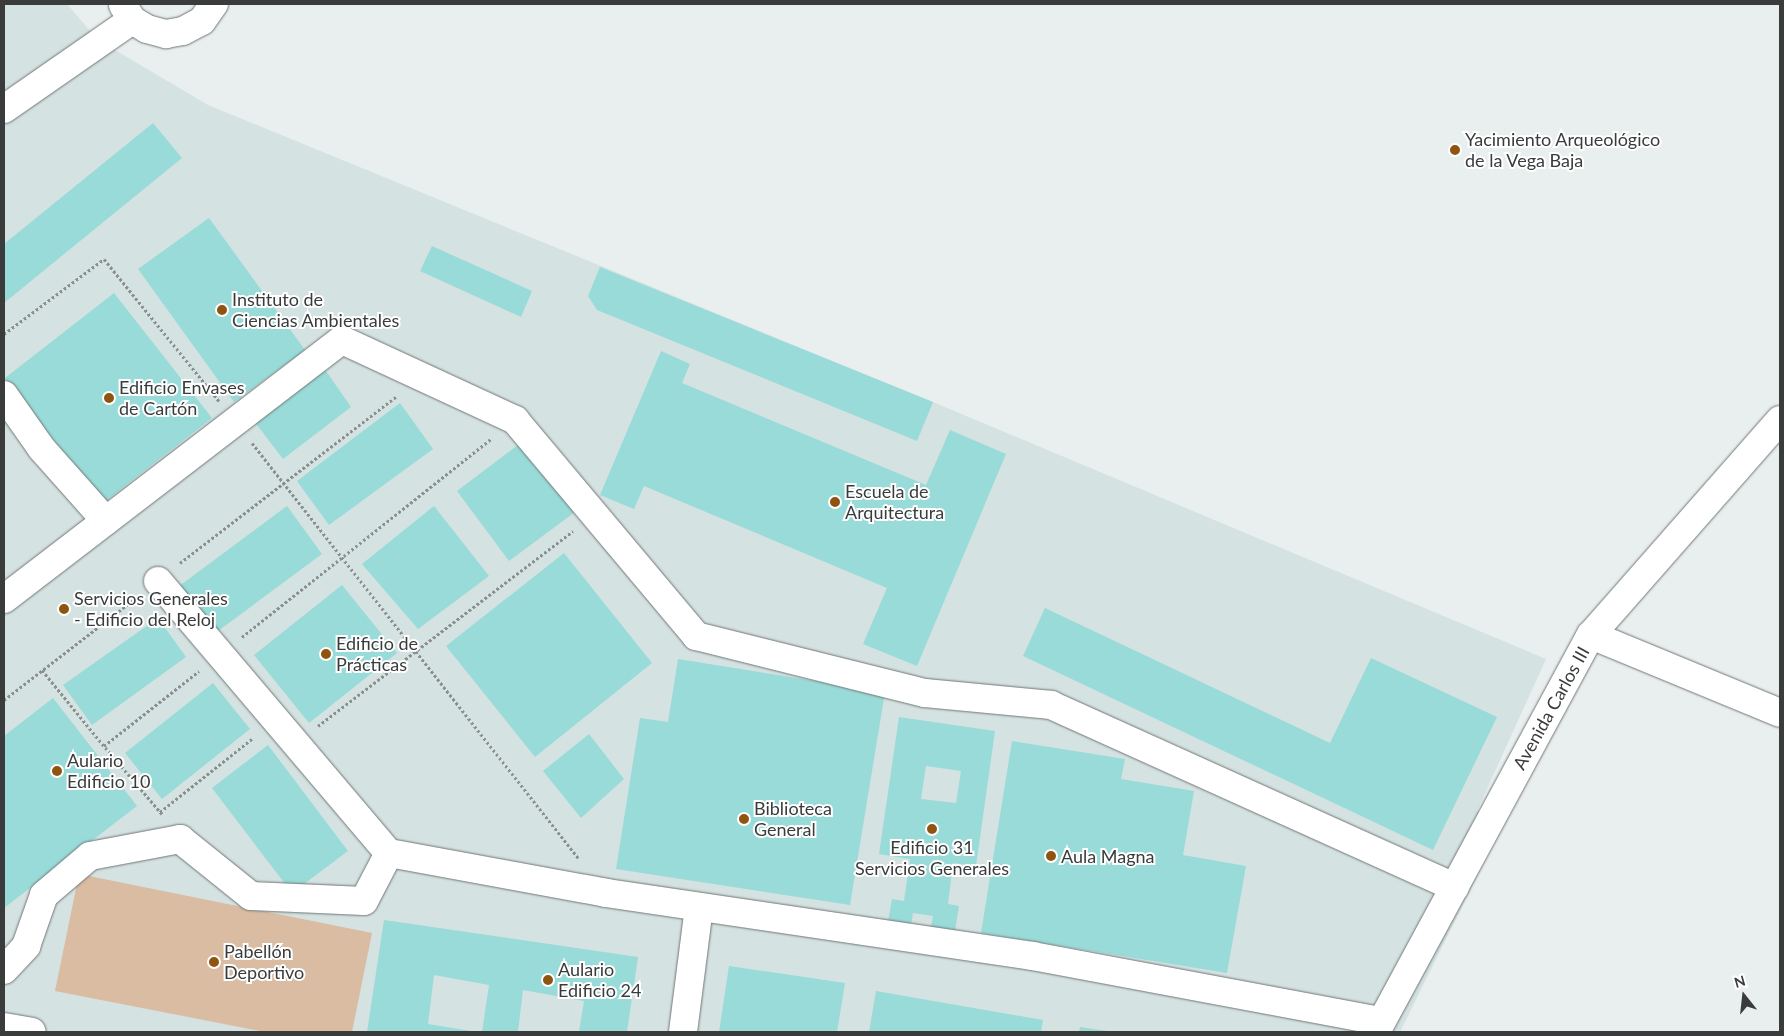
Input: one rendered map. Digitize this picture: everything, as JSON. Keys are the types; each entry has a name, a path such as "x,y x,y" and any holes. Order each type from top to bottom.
{"street":[{"path":"4,109 127,12 157,32 183,31 202,21 214,4"},
{"path":"4,599 342,340 515,420 696,636 925,693 1050,705 1455,887"},
{"path":"4,395 42,449 106,521"},
{"name":"Avenida Carlos III","path":"1378,1026 1591,635 1780,420"},
{"path":"158,581 389,852 606,893 1033,956 1378,1026"},
{"path":"1591,635 1780,713"},
{"path":"7,958 26,946 44,896 90,856 180,839 250,896 364,901 389,852"},
{"path":"683,1032 699,906"},
{"path":"4,1027 32,1032"}],"path":[{"path":"4,334 104,259 343,556 606,893"},
{"path":"4,700 421,377"},
{"path":"104,746 515,420"},
{"path":"296,743 594,514"},
{"path":"42,670 160,812 180,839"},
{"path":"160,812 276,720"}],"shaded area":[{"path":"4,4 67,4 98,40 208,105 933,402 1546,659 1477,811 1503,824 1400,1032 4,1032"},
{"name":"Pabellón Deportivo","path":"79,874 372,933 352,1032 265,1032 55,991"}],"building":[{"path":"153,123 182,158 4,303 4,244"},
{"name":"Instituto de Ciencias Ambientales","path":"209,218 305,350 234,402 138,269"},
{"path":"432,246 532,291 521,317 420,271"},
{"path":"600,267 933,402 917,441 597,310 588,296"},
{"name":"Edificio Envases de Cartón","path":"114,293 212,418 103,503 5,378"},
{"name":"Escuela de Arquitectura","path":"661,351 690,364 682,383 926,485 950,430 1006,454 917,666 863,644 887,588 644,486 634,509 600,495"},
{"path":"324,368 351,407 283,459 254,421"},
{"path":"400,403 433,449 329,525 297,481"},
{"path":"522,442 575,512 509,561 457,491"},
{"path":"287,506 322,554 214,634 178,587"},
{"name":"Edificio de Prácticas","path":"434,506 489,576 418,629 362,564"},
{"path":"564,553 652,663 535,757 446,646"},
{"name":"Edificio de Prácticas","path":"342,585 397,653 309,723 254,655"},
{"path":"1045,608 1330,743 1371,658 1497,717 1433,850 1023,656"},
{"path":"158,618 186,657 92,725 63,685"},
{"name":"Biblioteca General","path":"678,659 885,692 850,905 616,869 640,718 668,722"},
{"path":"213,683 250,729 162,799 125,753"},
{"name":"Aulario Edificio 10","path":"53,698 137,806 4,908 4,736"},
{"name":"Edificio 31 Servicios Generales","path":"899,717 995,731 976,866 953,863 948,904 959,906 955,931 931,927 933,916 913,913 911,925 888,922 892,899 904,901 910,859 879,854","holes":["926,766 961,771 956,803 921,799"]},
{"path":"589,734 624,779 581,818 543,771"},
{"path":"1012,741 1125,759 1121,779 1194,791 1183,855 1246,866 1227,973 981,933"},
{"path":"268,745 348,851 292,893 212,788"},
{"name":"Aulario Edificio 24","path":"384,920 638,957 627,1032 579,1032 584,1001 523,990 518,1032 482,1032 489,985 434,975 428,1024 477,1032 367,1032"},
{"path":"729,966 845,983 837,1032 719,1032"},
{"path":"876,991 1043,1020 1041,1032 869,1032"},
{"path":"1080,1027 1107,1031 1107,1032 1079,1032"}],"place":[{"name":"Yacimiento Arqueológico de la Vega Baja","path":"1455,150"},
{"name":"Instituto de Ciencias Ambientales","path":"222,310"},
{"name":"Edificio Envases de Cartón","path":"109,398"},
{"name":"Escuela de Arquitectura","path":"835,502"},
{"name":"Servicios Generales - Edificio del Reloj","path":"64,609"},
{"name":"Edificio de Prácticas","path":"326,654"},
{"name":"Aulario Edificio 10","path":"57,771"},
{"name":"Biblioteca General","path":"744,819"},
{"name":"Edificio 31 Servicios Generales","path":"932,829"},
{"name":"Aula Magna","path":"1051,856"},
{"name":"Pabellón Deportivo","path":"214,962"},
{"name":"Aulario Edificio 24","path":"548,980"}]}
